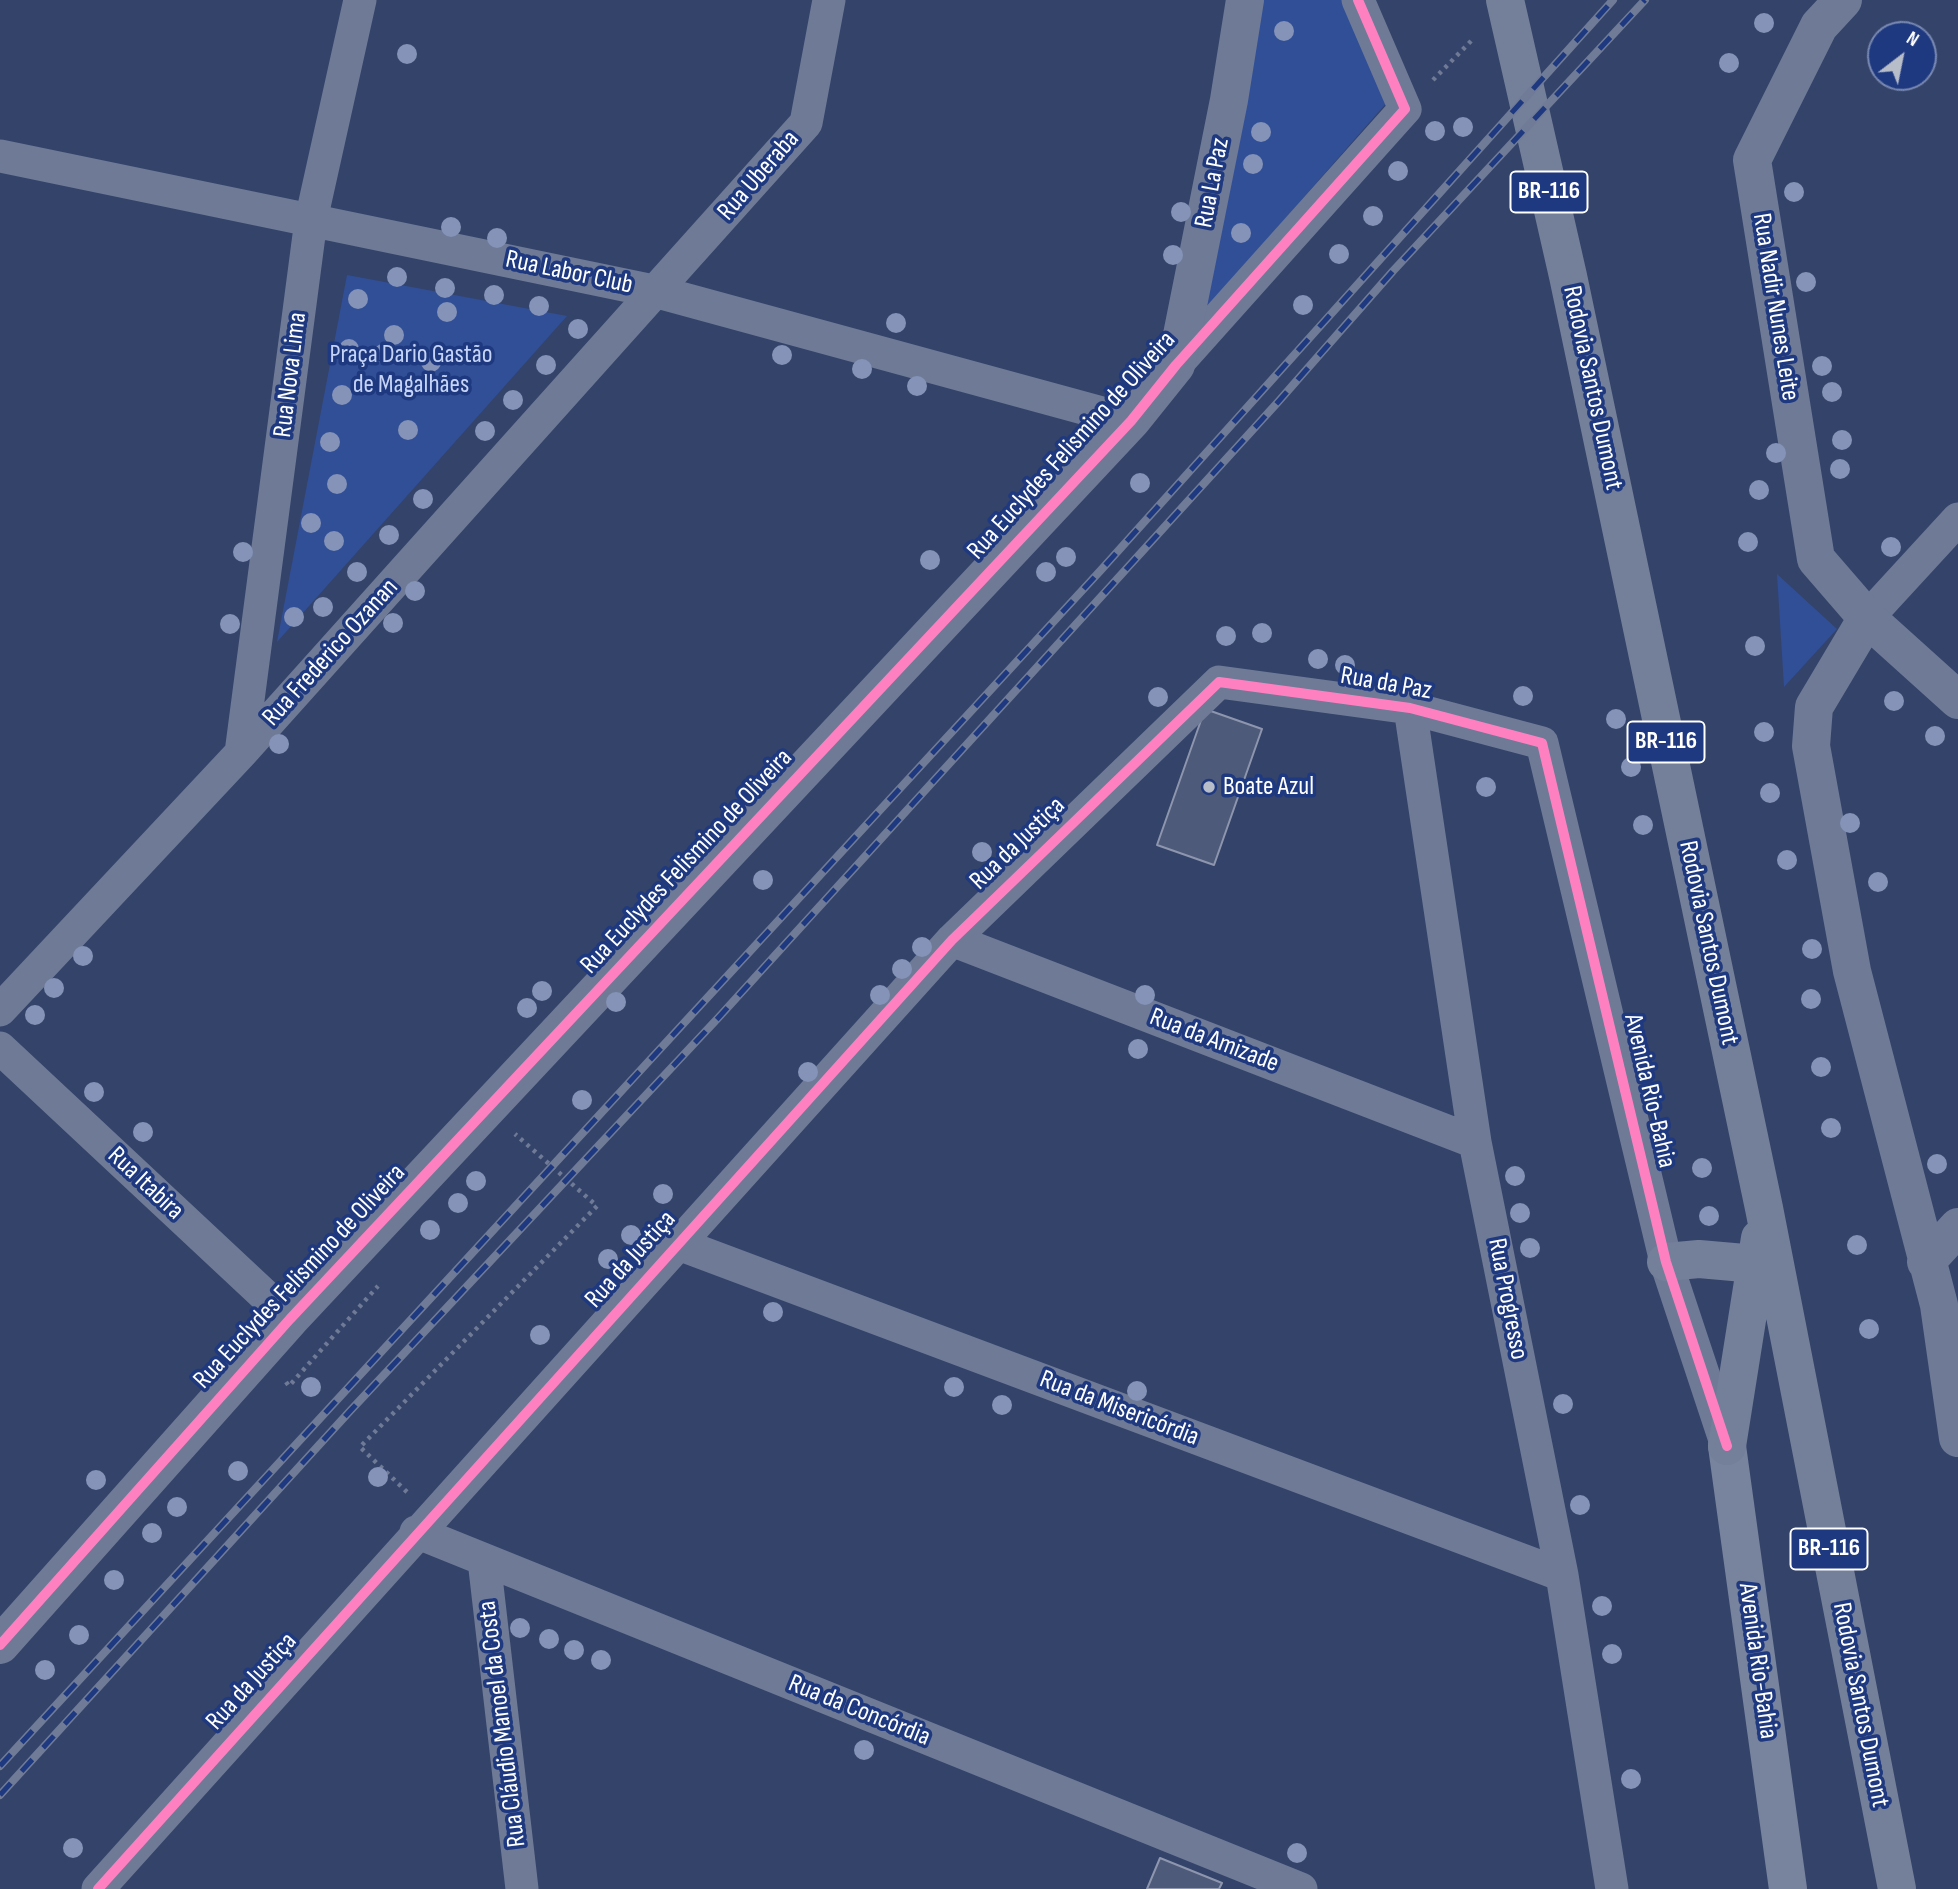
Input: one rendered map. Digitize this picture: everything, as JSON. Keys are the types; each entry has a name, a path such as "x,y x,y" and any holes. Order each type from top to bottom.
{"highway":[{"name":"Rodovia Santos Dumont","path":"1494,15 1568,276 1764,1208 1897,1889"},
{"path":"1727,1446 1764,1208"},
{"path":"1666,1262 1699,1259 1756,1264"}],"main road":[{"name":"Avenida Rio-Bahia","path":"1727,1446 1788,1889"}],"street":[{"name":"Rua Nova Lima","path":"242,753 311,220 360,0"},
{"name":"Rua Uberaba","path":"658,292 806,123 829,0"},
{"name":"Rua La Paz","path":"1176,365 1229,100 1245,0"},
{"path":"1358,0 1405,108"},
{"name":"Rua Nadir Nunes Leite","path":"1843,0 1819,26 1752,160 1816,559 1867,618 1958,700"},
{"name":"Rua Euclydes Felismino de Oliveira","path":"0,1644 290,1319 1131,421 1176,365 1405,108"},
{"name":"Rua Labor Club","path":"0,156 658,292 1131,421"},
{"name":"Rua Frederico Ozanan","path":"0,1010 242,753 658,292"},
{"path":"1958,519 1867,618 1814,707 1811,746 1852,971 1926,1262 1949,1314 1958,1438"},
{"name":"Rua da Paz","path":"1219,682 1410,708 1542,743"},
{"name":"Rua da Justiça","path":"98,1889 952,940 1219,682"},
{"name":"Rua Progresso","path":"1410,708 1475,1142 1562,1575 1612,1889"},
{"name":"Avenida Rio-Bahia","path":"1542,743 1666,1262 1727,1446"},
{"name":"Rua da Amizade","path":"952,940 1475,1142"},
{"name":"Rua Itabira","path":"0,1048 290,1319"},
{"path":"1926,1262 1958,1227"},
{"name":"Rua da Misericórdia","path":"676,1244 1562,1575"},
{"name":"Rua da Concórdia","path":"424,1524 484,1560 1301,1889"},
{"name":"Rua Cláudio Manoel da Costa","path":"484,1560 522,1889"}],"path":[{"path":"1405,108 1494,15"},
{"path":"424,1524 360,1447 597,1206 515,1134 506,1144"},
{"path":"289,1386 379,1285"}],"green space":[{"path":"1262,0 1346,0 1389,100 1200,316"},
{"name":"Praça Dario Gastão de Magalhães","path":"347,275 567,316 277,642"},
{"path":"1777,574 1837,629 1784,687"}],"building":[{"name":"Boate Azul","path":"1205,709 1262,729 1214,865 1157,845"},
{"path":"1160,1858 1222,1883 1219,1889 1147,1889"}],"railway":[{"path":"0,1766 1101,570 1613,0"},
{"path":"0,1795 350,1411 719,1017 1278,402 1393,271 1645,0"}],"cycle path":[{"path":"0,1645 290,1319 1131,421 1176,365 1405,109 1358,0"},
{"path":"98,1889 952,940 1219,682 1410,708 1542,743 1666,1262 1727,1446"}],"place":[{"name":"Boate Azul","path":"1209,787"}]}
